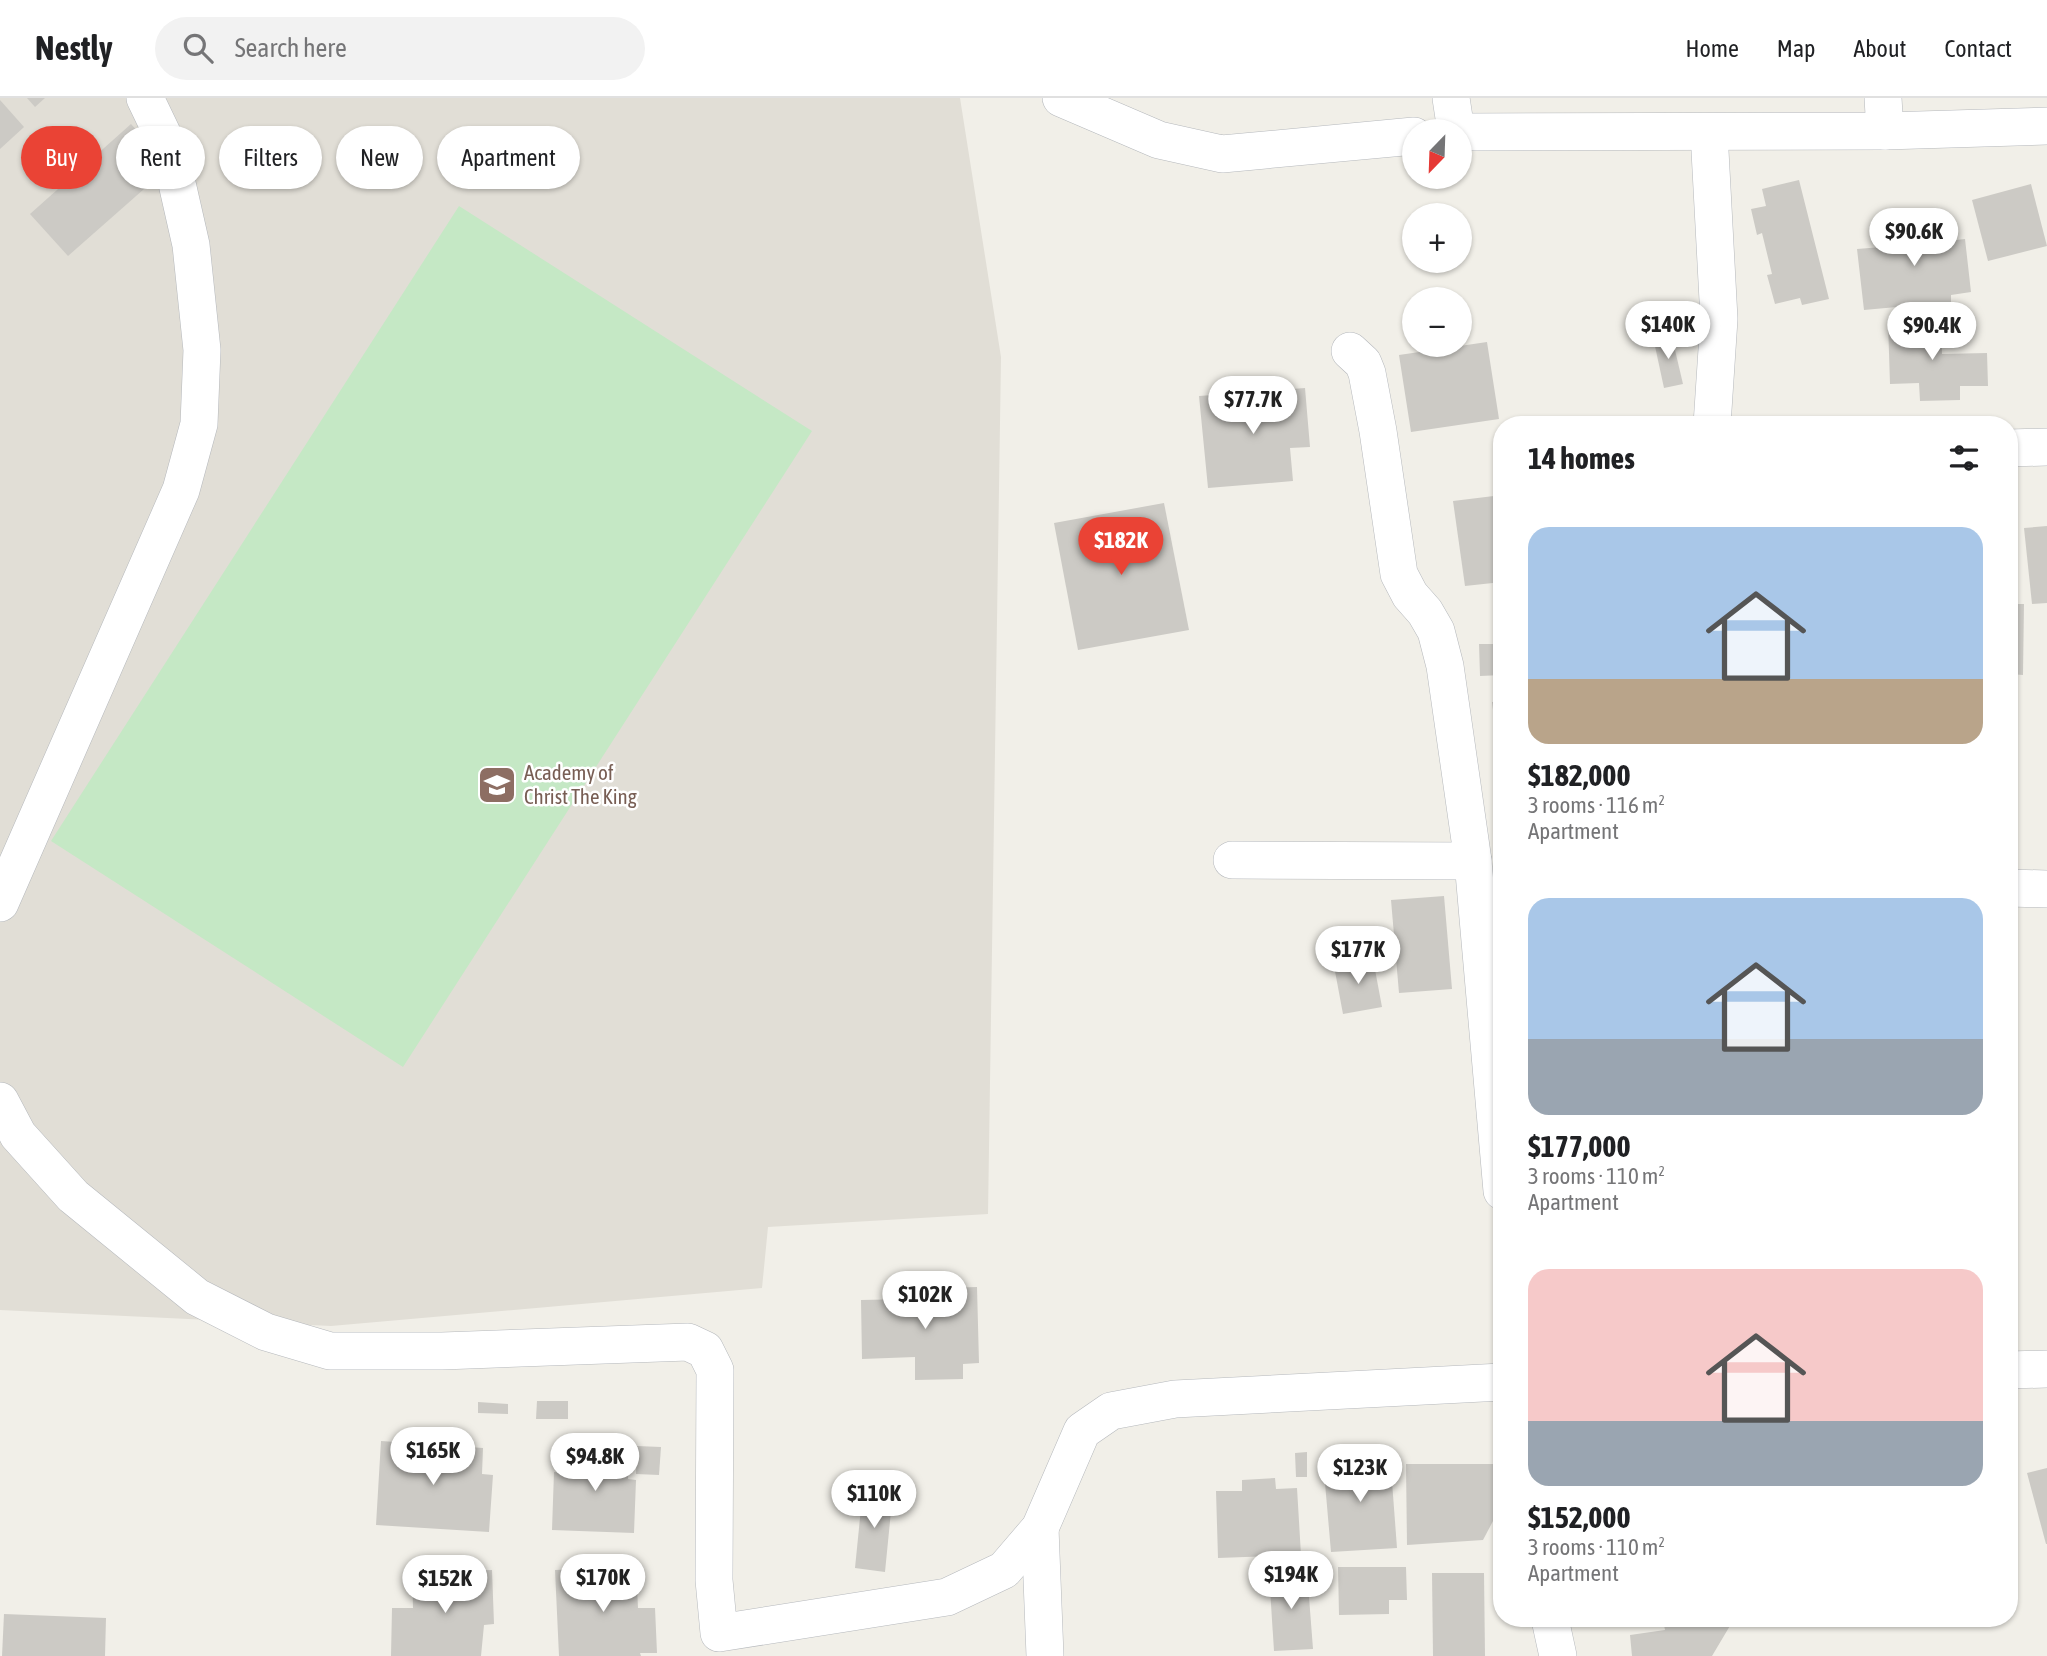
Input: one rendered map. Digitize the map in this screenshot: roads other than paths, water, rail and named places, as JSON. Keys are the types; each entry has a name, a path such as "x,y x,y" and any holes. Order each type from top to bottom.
{"street":[{"path":"0,902 181,490 200,424 202,349 191,245 169,148 145,98"},
{"path":"1061,98 1159,140 1222,154 1402,137"},
{"path":"1451,98 1455,119"},
{"path":"1472,132 1709,132 1884,114 2047,125"},
{"path":"1709,132 1719,319 1713,416"},
{"path":"1350,351 1363,363 1367,373 1398,574 1436,631 1444,666 1472,861 1493,1092"},
{"path":"2018,448 2047,447"},
{"path":"1232,860 1472,861"},
{"path":"2018,888 2047,889"},
{"path":"0,1101 18,1135 73,1196 197,1297 266,1332 330,1351 442,1351 688,1342 705,1350 715,1370 714,1580 719,1644 947,1597 1004,1570 1040,1528 1082,1431 1111,1411 1175,1399 1493,1382"},
{"path":"2018,1370 2047,1370"},
{"path":"1040,1528 1045,1656"},
{"path":"1552,1627 1558,1656"}],"place":[{"name":"Academy of Christ The King","path":"497,785"}]}
